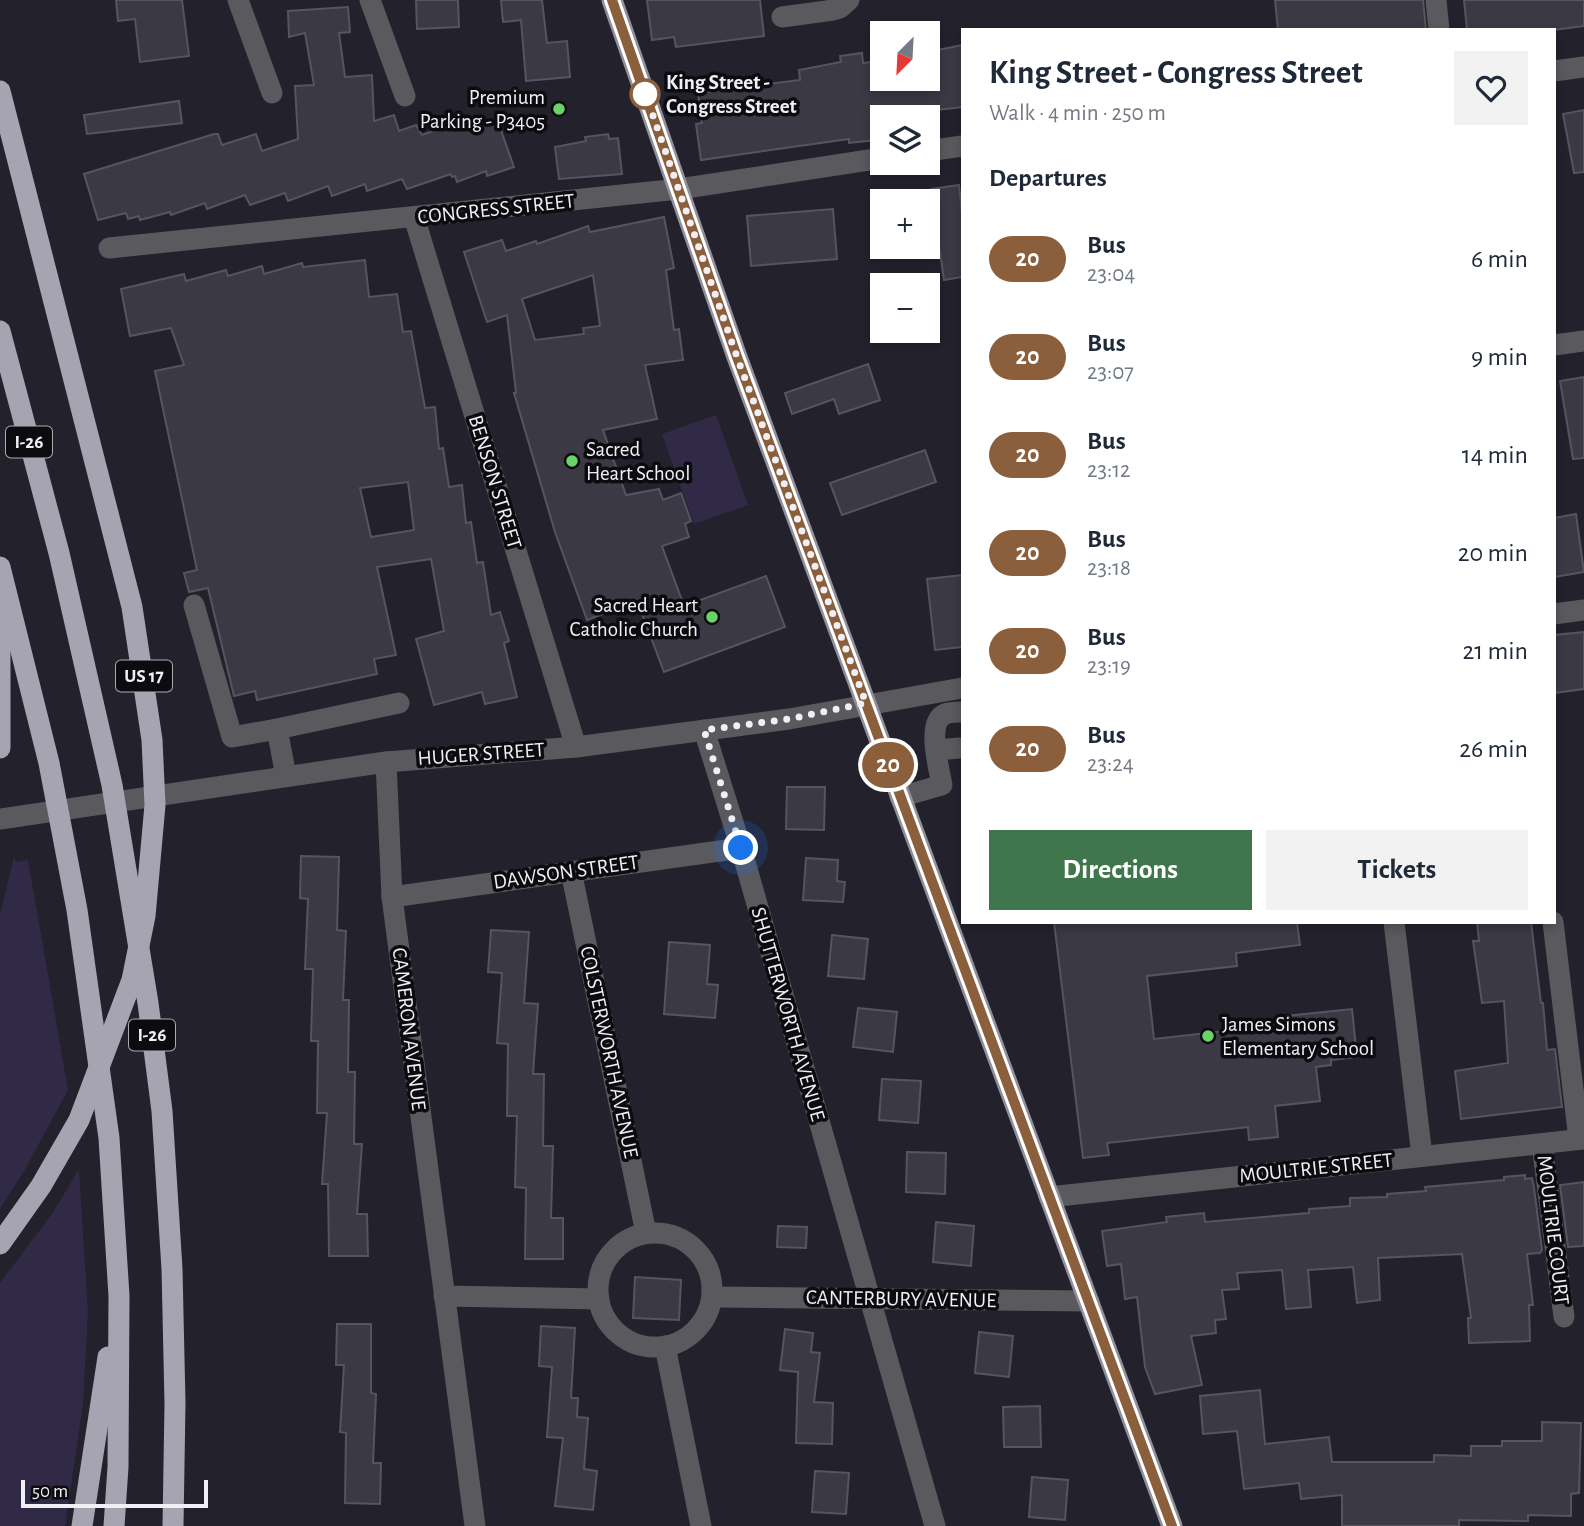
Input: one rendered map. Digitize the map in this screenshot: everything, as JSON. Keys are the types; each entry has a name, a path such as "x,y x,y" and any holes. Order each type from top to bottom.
{"highway":[{"name":"US 17","path":"0,91 132,607 152,740 155,805 145,916 132,980 79,1120 41,1186 0,1244"},
{"name":"I-26","path":"0,331 59,553 112,785 148,1003 162,1111 173,1322 173,1526"},
{"path":"0,568 0,748"},
{"path":"0,568 49,762 77,910 109,1138 119,1296 114,1526"},
{"path":"82,1526 119,1296"}],"main road":[{"path":"612,0 737,357 1172,1526"}],"street":[{"path":"238,0 272,93"},
{"path":"370,0 405,96"},
{"path":"782,17 833,10 849,0"},
{"path":"1436,0 1438,28"},
{"path":"1556,71 1584,67"},
{"path":"940,149 961,146"},
{"name":"CONGRESS STREET","path":"109,248 679,189 870,160"},
{"name":"BENSON STREET","path":"414,217 576,747"},
{"path":"1556,345 1584,341"},
{"path":"194,605 232,737 399,703"},
{"path":"1556,614 1584,610"},
{"name":"HUGER STREET","path":"0,819 386,762 576,747 789,719 866,703 961,688"},
{"path":"900,797 952,784 937,750 934,730 937,721 944,714 961,712"},
{"path":"277,729 286,776"},
{"name":"SHUTTERWORTH AVENUE","path":"704,730 741,848 935,1526"},
{"path":"937,750 959,748"},
{"name":"CAMERON AVENUE","path":"386,762 392,897 475,1526"},
{"name":"DAWSON STREET","path":"392,897 741,848"},
{"name":"COLSTERWORTH AVENUE","path":"571,872 646,1233"},
{"path":"1394,924 1422,1156"},
{"path":"1553,924 1582,1139"},
{"name":"MOULTRIE STREET","path":"1049,1197 1582,1139"},
{"name":"MOULTRIE COURT","path":"1542,1144 1564,1317"},
{"path":"646,1233 676,1236 700,1253 713,1280 713,1297 709,1310 692,1334 665,1346 635,1343 611,1326 598,1299 601,1269 619,1245 646,1233"},
{"path":"444,1296 598,1299"},
{"name":"CANTERBURY AVENUE","path":"713,1297 1089,1301"},
{"path":"665,1346 701,1526"}],"shaded area":[{"path":"716,415 748,505 694,524 662,434"},
{"path":"14,857 16,862 28,860 68,1090 23,1173 0,1208 0,915"},
{"path":"79,1169 88,1311 83,1404 65,1526 0,1526 0,1283 52,1214"}],"building":[{"path":"116,0 182,0 189,56 140,62 135,19 118,21"},
{"path":"416,0 458,0 459,27 417,29"},
{"path":"501,0 542,0 547,43 567,41 570,77 526,81 521,20 503,22"},
{"path":"647,0 760,0 764,36 676,47 674,37 652,40"},
{"path":"1275,0 1423,0 1426,28 1278,28"},
{"path":"1464,0 1584,0 1584,26 1556,30 1467,28"},
{"path":"348,7 350,32 339,33 345,77 372,75 374,121 394,115 399,131 416,125 422,135 466,119 469,129 497,119 514,167 487,176 486,171 457,182 451,174 407,189 402,179 367,191 365,184 332,196 328,186 288,201 285,193 250,205 245,195 207,209 205,203 171,215 170,212 140,220 139,216 128,219 126,213 98,220 84,174 214,134 218,134 222,145 256,134 262,151 298,139 295,86 314,85 305,33 289,37 288,11"},
{"path":"961,45 961,107 940,110 940,105 870,105 870,141 849,143 849,139 701,160 696,124 702,123 698,93 800,80 799,70 841,62 840,56 862,53 863,63 870,62 870,91 940,91 940,50"},
{"path":"179,101 182,123 87,134 84,115"},
{"path":"1584,110 1584,172 1574,173 1563,114"},
{"path":"608,134 609,139 618,138 622,174 559,179 555,147 586,141 585,137"},
{"path":"959,185 961,277 944,280 940,252 940,189 931,189"},
{"path":"833,209 837,259 751,266 747,216"},
{"path":"664,217 674,268 666,270 674,330 679,329 683,360 645,365 657,419 603,430 626,495 659,489 663,500 681,493 691,521 685,524 689,537 662,546 684,606 766,576 785,627 664,672 637,601 587,620 555,532 514,393 507,315 487,322 464,252 502,240 506,251 536,241 537,244 588,226 590,232","holes":["593,275 600,326 583,328 584,334 535,340 522,299"]},
{"path":"365,260 369,297 397,294 403,332 411,331 425,408 435,407 439,449 443,448 449,487 462,485 466,523 471,522 477,563 483,562 491,615 500,612 509,641 504,643 517,697 485,704 482,692 434,705 416,639 444,631 431,559 377,567 396,655 374,659 377,674 257,700 255,691 234,696 208,588 189,592 184,573 197,570 155,371 184,365 171,328 130,336 121,289 184,274 186,281 226,270 228,276 262,266 264,274 302,263 303,267","holes":["408,482 414,530 371,537 360,488"]},
{"path":"868,364 880,400 839,414 834,399 792,414 785,393"},
{"path":"1584,377 1584,458 1573,459 1560,381"},
{"path":"925,450 936,482 842,515 830,483"},
{"path":"1576,514 1584,572 1556,577 1556,518"},
{"path":"961,575 961,647 935,650 927,579"},
{"path":"1584,632 1584,689 1556,693 1556,635"},
{"path":"787,787 825,787 824,830 786,829"},
{"path":"301,856 339,857 337,930 346,931 343,1000 349,1000 348,1072 355,1072 354,1144 362,1144 357,1214 367,1214 368,1256 329,1256 328,1184 322,1184 327,1113 317,1113 318,1041 311,1041 313,969 305,969 308,899 300,898"},
{"path":"806,858 838,860 837,881 845,882 843,902 803,900"},
{"path":"1054,924 1297,924 1300,945 1236,953 1237,966 1147,976 1154,1039 1287,1024 1286,1016 1352,1009 1357,1057 1331,1060 1331,1065 1316,1067 1320,1101 1275,1106 1278,1137 1249,1140 1248,1127 1107,1143 1109,1155 1083,1158"},
{"path":"1477,924 1531,924 1547,1050 1555,1049 1562,1107 1461,1119 1455,1071 1508,1063 1504,1001 1482,1003 1473,941 1479,941"},
{"path":"491,930 529,932 524,1003 538,1004 533,1074 544,1074 543,1146 553,1146 551,1218 563,1218 563,1259 525,1259 526,1188 515,1187 517,1116 507,1116 508,1044 497,1043 502,973 488,972"},
{"path":"832,935 868,939 864,979 828,976"},
{"path":"669,942 710,945 707,984 718,985 715,1018 664,1014"},
{"path":"858,1008 897,1012 893,1052 853,1047"},
{"path":"882,1079 921,1081 918,1123 879,1120"},
{"path":"907,1152 946,1153 945,1194 906,1192"},
{"path":"1525,1175 1525,1179 1532,1178 1542,1250 1540,1253 1527,1254 1533,1305 1529,1305 1530,1341 1469,1343 1468,1318 1471,1318 1462,1254 1378,1258 1380,1300 1357,1303 1353,1267 1308,1270 1311,1307 1286,1309 1282,1270 1237,1273 1239,1289 1222,1290 1226,1319 1215,1320 1216,1333 1191,1336 1202,1385 1155,1394 1145,1367 1137,1297 1125,1299 1121,1264 1107,1266 1102,1231 1167,1222 1166,1217 1204,1213 1205,1222 1309,1213 1309,1209 1350,1206 1350,1198 1387,1197 1387,1194 1426,1191 1425,1187 1504,1180 1504,1177"},
{"path":"1584,1182 1584,1246 1568,1247 1560,1185"},
{"path":"936,1222 974,1226 971,1266 933,1262"},
{"path":"778,1226 807,1227 806,1248 777,1247"},
{"path":"635,1277 681,1280 679,1320 633,1318"},
{"path":"337,1324 371,1324 371,1393 376,1394 373,1463 381,1463 380,1504 345,1503 346,1433 340,1432 344,1365 336,1365"},
{"path":"541,1326 575,1328 571,1398 578,1398 577,1417 588,1418 584,1469 597,1471 593,1510 555,1506 563,1438 547,1437 552,1367 539,1366"},
{"path":"785,1329 813,1333 811,1352 820,1353 814,1402 833,1403 832,1444 796,1443 798,1372 780,1370"},
{"path":"979,1332 1013,1336 1009,1377 975,1373"},
{"path":"1260,1390 1265,1444 1329,1437 1332,1462 1434,1462 1434,1455 1471,1456 1471,1446 1502,1446 1502,1441 1542,1441 1542,1422 1581,1423 1579,1493 1571,1494 1571,1516 1528,1515 1528,1521 1459,1520 1459,1526 1342,1526 1342,1495 1301,1499 1299,1483 1244,1489 1237,1431 1203,1434 1200,1396"},
{"path":"1040,1406 1041,1447 1004,1447 1003,1407"},
{"path":"815,1471 849,1473 846,1514 812,1512"},
{"path":"1032,1477 1068,1480 1065,1520 1029,1517"}],"bus line":[{"name":"20","path":"612,0 737,357 1172,1526"}],"place":[{"name":"King Street - Congress Street","path":"645,94"},
{"name":"Premium Parking - P3405","path":"559,109"},
{"name":"Sacred Heart School","path":"572,461"},
{"name":"Sacred Heart Catholic Church","path":"712,617"},
{"name":"James Simons Elementary School","path":"1208,1036"}],"route":[{"path":"645,94 643,87 737,357 866,703 789,719 704,730 741,848"}]}
